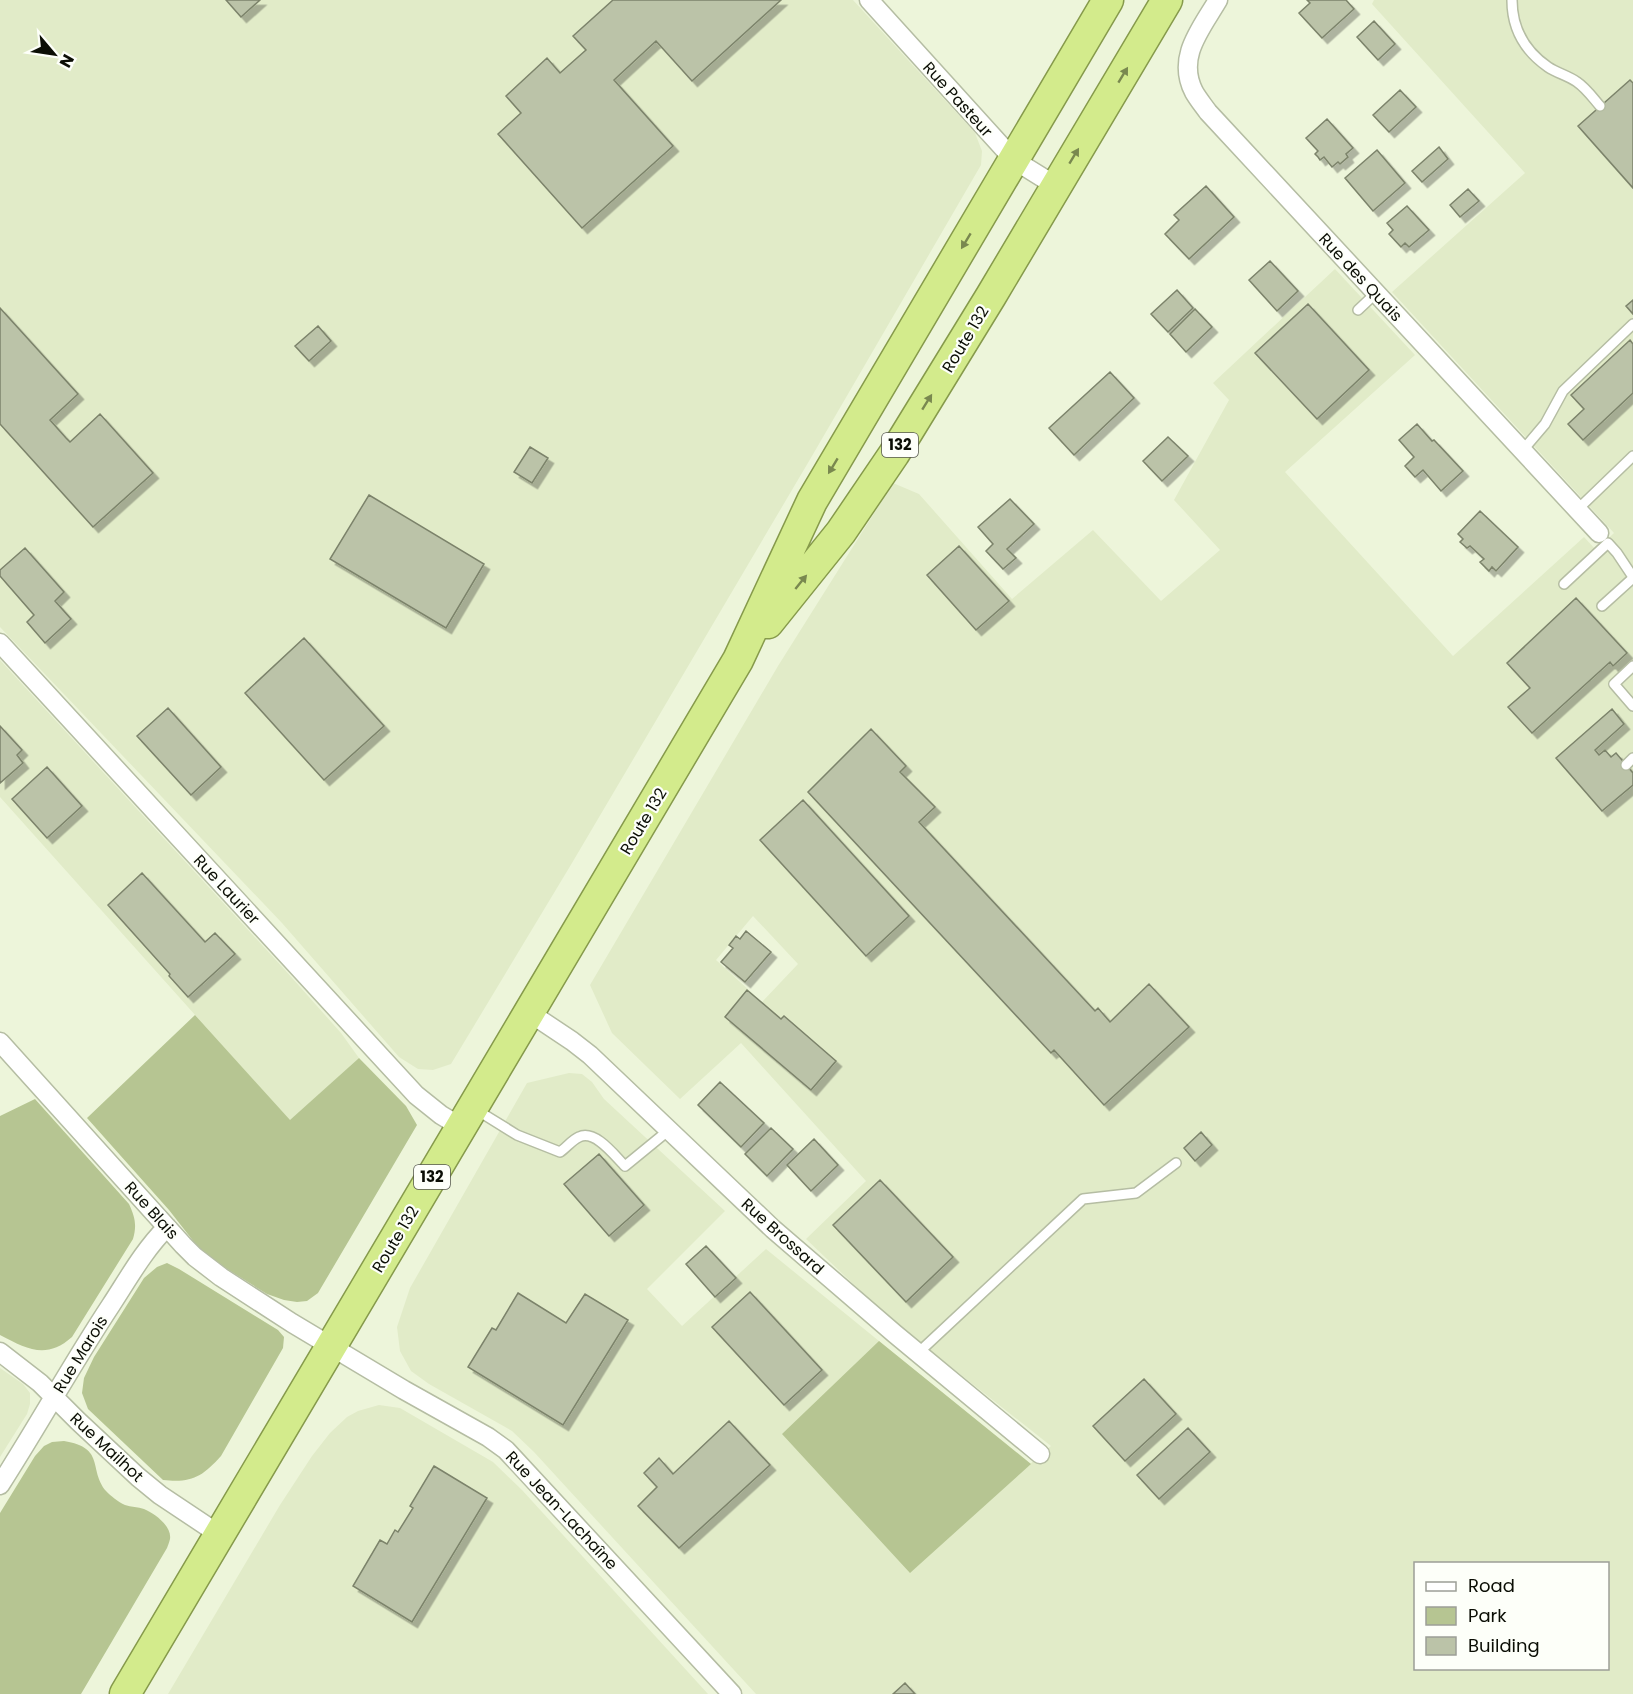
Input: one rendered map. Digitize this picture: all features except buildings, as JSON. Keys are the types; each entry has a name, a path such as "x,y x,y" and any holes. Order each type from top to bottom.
{"highway":[{"name":"Route 132","path":"125,1694 738,660 812,501 1108,0"},
{"name":"Route 132","path":"738,660 841,532 894,454 1167,0"},
{"path":"855,430 894,454"}],"street":[{"name":"Rue Pasteur","path":"869,0 1014,160 1056,186"},
{"name":"Rue des Quais","path":"1218,0 1188,52 1188,76 1194,92 1208,112 1599,533"},
{"name":"Rue Laurier","path":"0,643 416,1095 441,1115 467,1118"},
{"name":"Rue Brossard","path":"530,1013 590,1055 773,1229 1040,1454"},
{"name":"Rue Blais","path":"0,1042 195,1257 221,1278 332,1346"},
{"name":"Rue Marois","path":"0,1485 79,1354 137,1265 167,1227"},
{"name":"Rue Jean-Lachaîne","path":"332,1346 488,1437 506,1450 732,1694"},
{"name":"Rue Mailhot","path":"0,1352 32,1375 138,1477 160,1495 220,1535"}],"lane":[{"path":"1512,0 1512,16 1519,35 1534,56 1550,68 1577,82 1600,106"},
{"path":"1358,310 1376,293"},
{"path":"1522,451 1545,424 1563,391 1633,324"},
{"path":"1577,510 1633,456"},
{"path":"1564,584 1608,543 1633,577 1602,606"},
{"path":"1624,563 1633,555"},
{"path":"1633,666 1614,684 1633,706"},
{"path":"467,1118 560,1152 580,1137 588,1136 601,1141 625,1166 669,1130"},
{"path":"918,1353 1083,1199 1136,1193 1176,1162"}],"shaded area":[{"path":"0,0 853,0 975,133 982,151 981,165 812,456 451,1064 433,1070 418,1069 399,1057 282,923 0,627"},
{"path":"1374,0 1633,0 1633,1694 756,1694 534,1452 512,1431 429,1384 411,1371 400,1351 397,1327 410,1288 527,1083 569,1073 582,1074 592,1082 604,1099 725,1211 647,1289 682,1326 766,1249 1030,1464 1051,1446 889,1318 806,1239 866,1181 741,1043 680,1099 612,1033 590,985 778,666 893,483 919,494 1012,599 1093,530 1161,601 1220,550 1174,500 1229,400 1213,383 1335,269 1415,355 1285,472 1453,656 1584,537 1596,550 1614,533 1392,292 1525,173 1372,4","holes":["753,916 798,964 762,1002 716,960"]},
{"path":"0,660 285,970 341,1033 359,1058 290,1121 0,797"},
{"path":"0,1368 23,1384 30,1393 30,1404 27,1414 0,1457"},
{"path":"379,1405 400,1408 493,1462 522,1490 708,1694 168,1694 280,1505 312,1456 330,1433 347,1417"}],"green space":[{"path":"195,1015 290,1120 359,1058 406,1106 417,1125 318,1293 307,1301 284,1300 267,1294 211,1259 87,1118"},
{"path":"35,1099 129,1204 135,1225 133,1239 72,1337 63,1344 45,1350 28,1348 0,1335 0,1116"},
{"path":"167,1263 278,1330 284,1337 283,1348 221,1456 202,1474 182,1480 163,1480 88,1409 82,1393 84,1378 94,1357 144,1278 157,1267"},
{"path":"879,1341 1031,1464 910,1573 782,1434"},
{"path":"64,1441 86,1449 94,1460 106,1491 122,1504 144,1509 157,1517 168,1529 170,1539 167,1548 81,1694 0,1694 0,1513 35,1456 44,1446 52,1442"}]}
